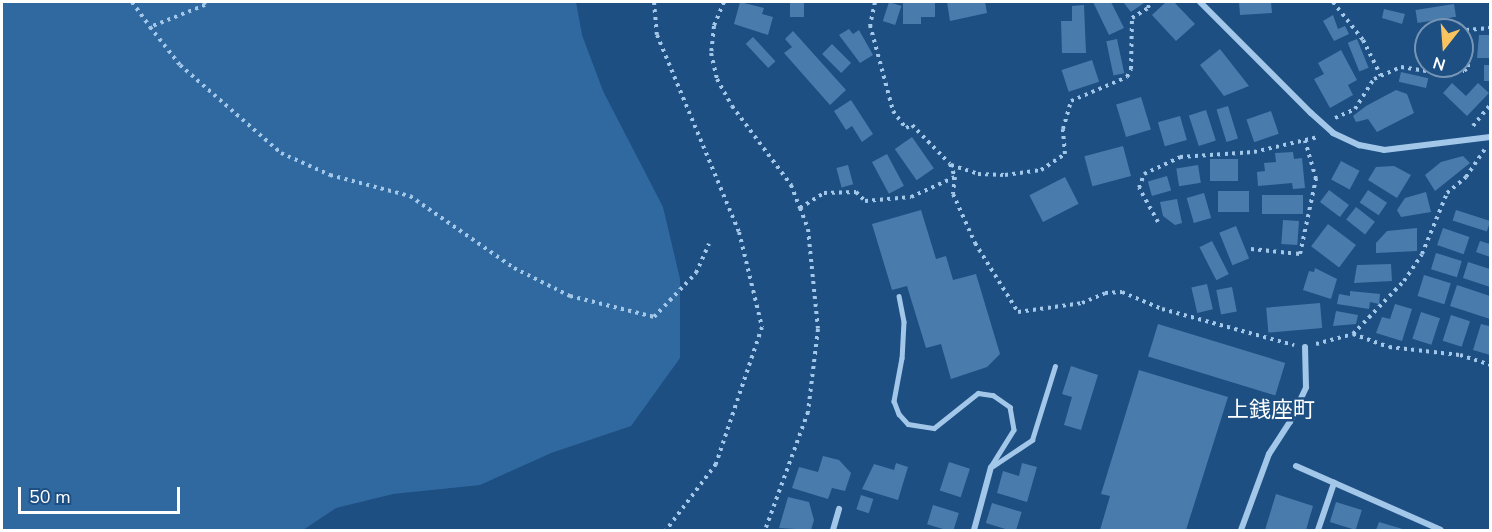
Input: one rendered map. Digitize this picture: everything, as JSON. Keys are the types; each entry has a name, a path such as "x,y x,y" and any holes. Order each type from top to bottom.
{"street":[{"path":"1200,2 1333,133 1359,145 1384,150 1490,138"},
{"path":"1241,531 1269,454 1290,422 1305,387 1305,347"},
{"path":"1296,466 1441,531"},
{"path":"974,531 991,467"},
{"path":"1318,531 1334,483"},
{"path":"833,531 839,509"}],"lane":[{"path":"899,296 904,322 902,358 894,401 899,414 915,427 934,428 978,393 993,395 1010,406 1014,430 991,467"},
{"path":"991,467 1032,440 1055,366"}],"path":[{"path":"132,2 180,65 281,153 330,176 410,196 514,268 570,296 654,317 696,273 709,244"},
{"path":"150,27 205,5 204,2"},
{"path":"654,2 657,35 739,232 762,327 717,464 666,531"},
{"path":"724,2 714,26 711,53 717,79 732,106 791,185 808,229 818,329 808,412 765,531"},
{"path":"875,2 870,25 893,111 906,128 912,125 950,164 955,177 953,194 975,243 1018,312 1082,303 1105,293 1122,292 1162,309 1268,340 1305,347 1353,334 1404,281 1422,254 1447,193 1480,159 1490,138"},
{"path":"950,164 978,174 1005,175 1041,170 1065,154 1063,129 1071,101 1127,76 1132,18 1148,8 1150,2"},
{"path":"1333,2 1363,40 1381,76"},
{"path":"1323,124 1355,109 1370,83 1401,67 1433,72 1464,71 1468,67 1466,30 1491,28"},
{"path":"1466,141 1475,122 1491,105"},
{"path":"1158,222 1139,188 1144,174 1180,158 1254,152 1333,133"},
{"path":"1251,249 1300,254 1316,179 1305,141"},
{"path":"800,208 824,193 856,192 866,201 911,197 955,177"},
{"path":"1353,334 1389,346 1460,355 1491,364"}],"shaded area":[{"path":"2,2 576,2 582,35 603,91 663,207 680,279 680,358 631,426 551,453 480,485 393,494 336,508 303,530 2,530"}],"building":[{"path":"740,2 764,8 762,14 773,17 768,35 734,24"},
{"path":"790,2 804,2 804,17 790,17"},
{"path":"889,2 901,6 895,25 883,21"},
{"path":"903,2 935,2 935,17 921,17 921,24 903,24"},
{"path":"947,2 985,2 987,13 950,21"},
{"path":"1093,2 1111,2 1124,28 1109,35"},
{"path":"1123,2 1143,2 1144,3 1131,12"},
{"path":"1166,2 1174,2 1195,24 1176,41 1152,15"},
{"path":"1239,2 1271,2 1272,13 1240,15"},
{"path":"1454,4 1456,17 1417,18 1415,10"},
{"path":"1084,5 1086,53 1062,53 1061,21 1072,21 1072,6"},
{"path":"1384,9 1405,14 1402,24 1382,18"},
{"path":"1333,15 1338,29 1345,26 1349,34 1334,41 1323,21"},
{"path":"849,29 853,34 859,30 873,55 860,63 839,35"},
{"path":"793,31 846,90 830,105 784,53 792,47 785,39"},
{"path":"1479,35 1490,35 1490,58 1477,58"},
{"path":"753,37 776,61 768,68 746,44"},
{"path":"1117,39 1124,73 1114,76 1106,41"},
{"path":"1357,39 1369,68 1359,71 1348,43"},
{"path":"832,44 851,63 841,73 822,54"},
{"path":"1220,49 1249,86 1224,96 1200,65"},
{"path":"1341,50 1357,80 1348,85 1353,95 1330,108 1314,79 1324,74 1318,63"},
{"path":"1092,60 1099,82 1069,92 1062,70"},
{"path":"1484,65 1490,65 1490,81 1484,81"},
{"path":"1401,72 1414,75 1414,78 1428,78 1426,88 1399,82"},
{"path":"1452,83 1466,96 1478,83 1489,93 1467,116 1443,93"},
{"path":"1396,90 1407,94 1414,113 1377,132 1368,119 1356,122 1353,116 1366,106"},
{"path":"1141,97 1151,130 1126,137 1116,105"},
{"path":"851,100 873,134 862,142 852,126 846,130 834,111"},
{"path":"1228,106 1238,139 1226,142 1217,110"},
{"path":"1206,110 1216,140 1199,146 1189,116"},
{"path":"1271,111 1279,134 1254,142 1246,119"},
{"path":"1180,116 1187,140 1165,146 1158,122"},
{"path":"912,137 934,168 917,180 895,149"},
{"path":"1123,146 1131,176 1092,186 1084,156"},
{"path":"1293,152 1294,159 1302,158 1305,188 1293,189 1292,183 1258,186 1257,172 1265,171 1264,163 1276,162 1275,153"},
{"path":"887,154 904,186 889,194 872,162"},
{"path":"1463,156 1470,163 1435,191 1425,175 1441,162"},
{"path":"1210,159 1238,159 1238,181 1210,181"},
{"path":"1341,161 1360,171 1350,189 1331,180"},
{"path":"848,165 853,184 842,187 836,168"},
{"path":"1198,165 1201,183 1179,186 1176,168"},
{"path":"1394,166 1411,175 1397,198 1368,180 1376,167"},
{"path":"1167,176 1171,190 1152,196 1148,182"},
{"path":"1065,177 1079,204 1043,222 1029,195"},
{"path":"1329,190 1349,205 1340,217 1320,202"},
{"path":"1368,190 1387,203 1379,215 1360,202"},
{"path":"1218,191 1249,191 1249,212 1218,212"},
{"path":"1426,192 1431,212 1401,217 1397,210 1405,198"},
{"path":"1204,193 1211,218 1194,223 1187,198"},
{"path":"1262,195 1303,195 1303,214 1262,214"},
{"path":"1177,199 1182,223 1175,225 1163,216 1160,202"},
{"path":"1356,207 1375,222 1365,234 1346,220"},
{"path":"921,210 936,259 946,256 953,280 976,274 1000,354 987,367 951,379 941,344 926,348 907,286 892,290 872,224"},
{"path":"1456,210 1490,221 1487,232 1453,220"},
{"path":"1283,220 1299,221 1297,245 1281,244"},
{"path":"1328,224 1356,245 1339,267 1311,246"},
{"path":"1236,226 1249,258 1232,265 1219,233"},
{"path":"1417,228 1417,251 1376,253 1376,243 1387,231"},
{"path":"1443,228 1469,237 1464,254 1437,245"},
{"path":"1212,241 1229,274 1216,280 1200,247"},
{"path":"1480,241 1490,244 1490,257 1476,252"},
{"path":"1436,253 1462,261 1457,277 1431,269"},
{"path":"1468,262 1490,269 1490,287 1463,278"},
{"path":"1391,264 1392,281 1354,283 1357,265"},
{"path":"1315,268 1337,279 1331,299 1303,290 1309,271 1314,272"},
{"path":"1424,275 1451,283 1444,304 1418,296"},
{"path":"1207,284 1213,309 1197,313 1191,288"},
{"path":"1457,285 1490,296 1490,319 1450,306"},
{"path":"1232,287 1237,312 1221,315 1216,290"},
{"path":"1350,291 1380,294 1379,304 1370,302 1369,309 1337,304 1339,294 1350,296"},
{"path":"1320,303 1322,328 1268,333 1266,308"},
{"path":"1395,304 1412,309 1402,341 1376,333 1382,317 1390,319"},
{"path":"1336,311 1358,315 1356,324 1333,326"},
{"path":"1421,312 1440,318 1431,345 1412,339"},
{"path":"1451,315 1470,321 1462,347 1443,341"},
{"path":"1158,324 1285,363 1275,395 1148,357"},
{"path":"1481,324 1489,326 1490,355 1473,350"},
{"path":"1071,366 1098,375 1081,430 1064,425 1072,397 1062,394"},
{"path":"1139,370 1228,397 1186,530 1100,530 1110,496 1101,494"},
{"path":"823,456 839,460 851,473 845,491 832,488 828,499 792,488 799,467 818,472"},
{"path":"949,462 970,469 961,497 940,491"},
{"path":"896,463 908,467 898,500 862,489 874,464 894,470"},
{"path":"1022,463 1037,467 1027,502 997,493 1003,471 1019,476"},
{"path":"1276,494 1313,506 1306,530 1265,530"},
{"path":"861,495 873,499 869,513 856,509"},
{"path":"788,497 809,502 814,520 811,530 779,528"},
{"path":"1336,502 1362,510 1356,530 1330,522"},
{"path":"992,503 1022,512 1016,530 986,523"},
{"path":"933,505 959,513 954,530 927,524"},
{"path":"1379,522 1406,530 1376,530"}],"district":[{"name":"上銭座町","path":"1271,411"}]}
